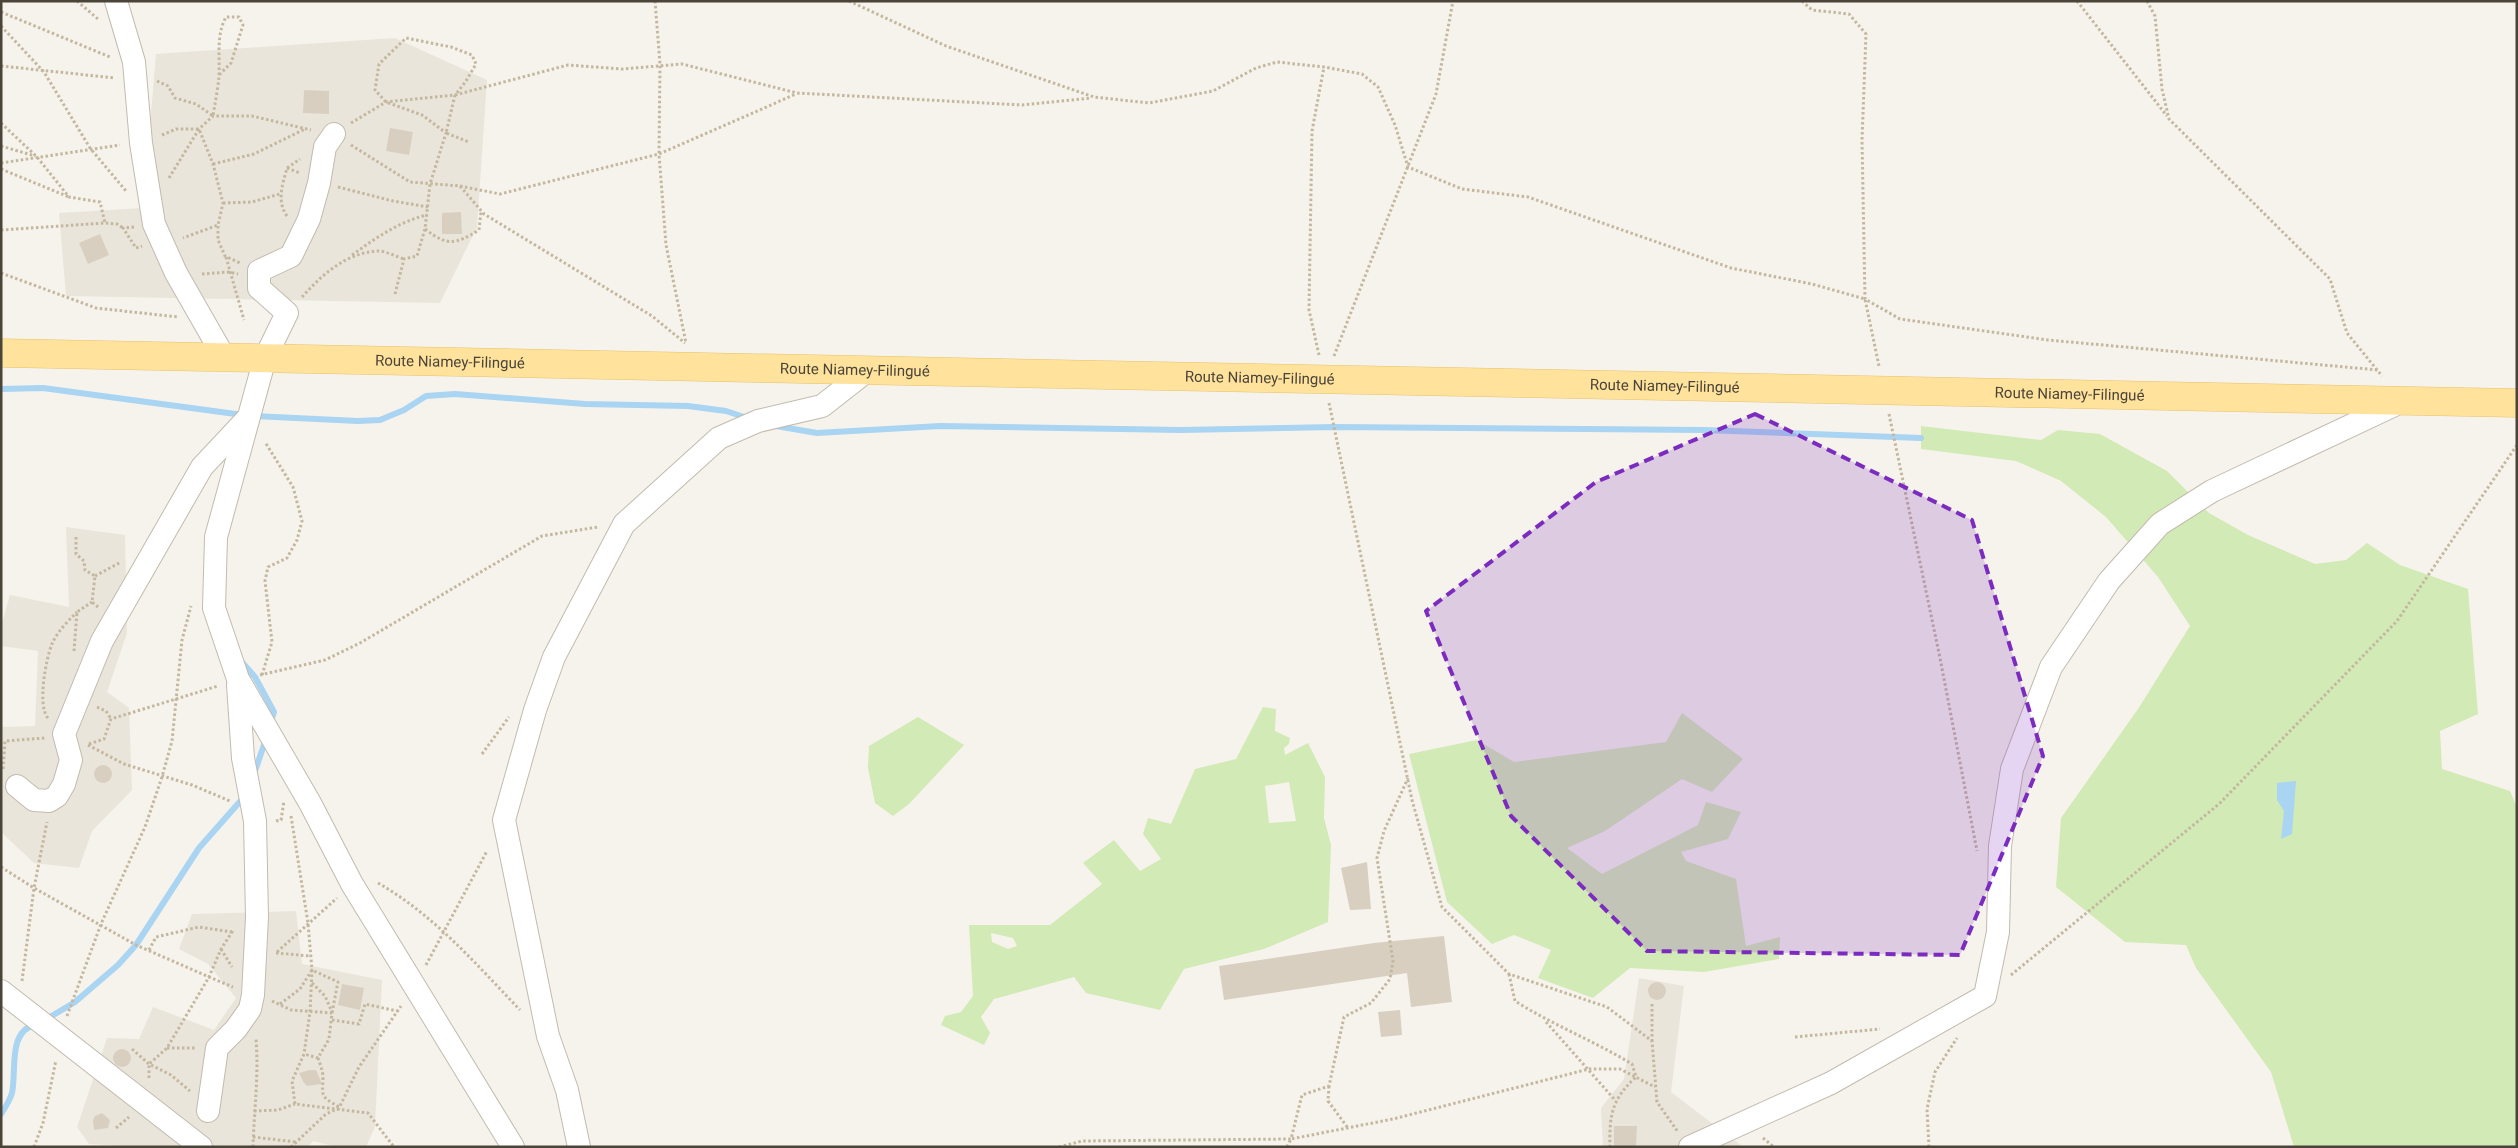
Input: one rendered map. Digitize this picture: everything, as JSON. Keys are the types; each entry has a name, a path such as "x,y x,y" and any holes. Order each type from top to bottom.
{"main road":[{"name":"Route Niamey-Filingué","path":"1,353 265,358 691,355 868,370 2517,403"}],"street":[{"path":"116,1 134,62 141,143 150,202 158,232 178,277 224,357"},
{"path":"334,134 325,147 320,183 309,219 298,241 290,256 259,280 287,313 265,358 216,537 214,608 238,679 310,803 352,884 513,1147"},
{"path":"579,1147 567,1090 548,1036 504,820 535,710 554,657 624,524 719,438 758,421 822,406 868,370"},
{"path":"1686,1143 1831,1083 1985,996 1998,932 2000,846 2012,769 2051,667 2109,580 2160,524 2212,490 2404,401"},
{"path":"17,786 34,800 49,801 58,796 64,784 71,760 64,734 102,641 202,467 249,416"},
{"path":"208,1111 218,1048 236,1029 250,1009 253,995 254,945 258,917 253,811 243,758 238,679"},
{"path":"1,992 201,1147"}],"path":[{"path":"655,1 660,64 659,154 666,244 691,355"},
{"path":"849,1 946,46 1094,97"},
{"path":"1324,379 1436,94 1453,1"},
{"path":"1802,1 1812,10 1849,14 1866,34 1862,140 1865,299 1940,658 1979,861"},
{"path":"2077,1 2169,118 2330,280 2347,333 2404,401"},
{"path":"2147,1 2155,16 2162,89 2169,118"},
{"path":"1,12 118,60 134,76"},
{"path":"150,202 165,185 199,130 213,116 219,75 218,60 221,26 226,17 238,17 243,26 231,63 219,75"},
{"path":"1,26 44,72 90,148 128,194"},
{"path":"350,257 379,251 404,259 417,256 425,229 430,184 446,133 455,95 466,82 476,64 472,55 451,47 406,38 379,64 375,90 386,102 422,115 446,133 469,142"},
{"path":"334,134 386,102 455,95 568,66 622,69 660,64 682,64 797,93 1022,105 1094,97 1149,103 1213,91 1256,68 1277,62 1324,67 1362,74 1378,87 1394,125 1408,167 1462,189 1528,197 1732,268 1812,284 1865,299 1900,319 2048,340 2378,370"},
{"path":"1,66 44,72"},
{"path":"1324,67 1312,131 1309,310 1408,778 1442,907 1509,974 1607,1007 1652,1041"},
{"path":"213,116 252,116 334,134 410,182 460,186 500,194 659,154 797,93"},
{"path":"1,123 38,157 69,197"},
{"path":"1,163 90,148 141,143 176,129 199,130"},
{"path":"304,139 306,129"},
{"path":"213,164 254,154 306,129"},
{"path":"199,130 213,164 223,203 218,225 218,240 225,256 244,320"},
{"path":"1,146 38,157"},
{"path":"298,241 292,222 283,211 280,194 287,168 301,158"},
{"path":"1,169 69,197 100,202 105,223"},
{"path":"320,183 392,201 428,207"},
{"path":"460,186 481,211 548,254 652,316 691,355"},
{"path":"223,203 252,202 280,194"},
{"path":"425,229 441,241 463,240 479,230 481,211"},
{"path":"287,313 322,276 384,233 411,219 427,215"},
{"path":"1,230 105,223 117,224 123,228 136,248 158,232"},
{"path":"123,228 188,237 218,225"},
{"path":"225,256 259,280"},
{"path":"395,294 404,259"},
{"path":"178,277 229,272 259,280"},
{"path":"1,273 96,308 203,320"},
{"path":"249,416 293,486 302,521 297,540 287,558 268,567 265,581 272,642 262,675"},
{"path":"1985,996 2219,804 2397,621 2517,445"},
{"path":"87,744 104,739 111,719 238,679 325,660 334,656 542,536 624,524"},
{"path":"76,537 76,554 84,561 85,570 95,576"},
{"path":"95,576 121,562"},
{"path":"95,576 92,602 114,620"},
{"path":"34,1147 43,1123 60,1037 101,924 145,826 162,777 172,741 182,640 193,597"},
{"path":"77,612 52,644 42,693 45,715 64,734 124,764 192,785 253,811"},
{"path":"17,786 3,768 3,741 35,740 64,734"},
{"path":"1348,1128 1328,1101 1329,1086 1344,1017 1371,1003 1390,979 1393,961 1377,858 1384,831 1408,778"},
{"path":"285,796 292,820 308,923 312,970 310,1012 304,1054 292,1081 295,1104"},
{"path":"19,1006 34,888 46,836 49,801"},
{"path":"1,867 34,888 149,950 209,977 221,949 236,924"},
{"path":"276,953 352,884 368,878 401,896 444,932 521,1011"},
{"path":"149,950 156,936 199,927 232,932 254,945 276,953 310,956"},
{"path":"312,970 338,982 332,1013 325,996 312,982"},
{"path":"280,1004 300,989 312,970"},
{"path":"1509,974 1515,1001 1544,1020 1602,1046 1632,1064 1636,1077"},
{"path":"332,1020 359,1024 365,1004 397,1011"},
{"path":"1652,1004 1652,1041 1657,1102 1686,1143"},
{"path":"250,1009 259,1070 254,1110 253,1147"},
{"path":"1544,1020 1615,1100"},
{"path":"1795,1037 1889,1028"},
{"path":"1929,1147 1927,1109 1935,1072 1960,1034"},
{"path":"167,1048 218,1048"},
{"path":"132,1049 149,1064 185,1086 208,1111"},
{"path":"318,1058 323,1076 321,1091 325,1099 339,1108"},
{"path":"1059,1147 1082,1141 1291,1139 1393,1119 1588,1068 1620,1070 1656,1087"},
{"path":"1610,1147 1610,1126 1615,1100 1621,1090 1636,1077"},
{"path":"1286,1147 1291,1139 1302,1095 1329,1086"},
{"path":"254,1110 278,1110 295,1104 368,1113 394,1147"},
{"path":"253,1137 296,1142"}],"highlighted area":[{"path":"1755,414 1972,520 2043,756 1960,955 1647,951 1511,816 1426,611 1596,482"}],"shaded area":[{"path":"395,38 487,80 477,227 440,303 66,296 59,213 143,208 156,54"},
{"path":"66,527 125,535 127,633 107,692 129,708 132,790 92,831 79,868 34,863 1,832 1,727 35,726 38,651 1,646 1,627 10,595 69,607"},
{"path":"296,911 302,964 382,980 375,1127 366,1147 337,1147 313,1141 308,1147 137,1147 89,1144 77,1127 107,1038 139,1039 153,1007 214,1030 236,998 208,964 179,949 192,914"},
{"path":"1639,978 1684,986 1671,1092 1743,1147 1603,1147 1601,1108 1624,1079"}],"green space":[{"path":"1921,426 2041,440 2058,430 2100,434 2167,471 2209,513 2248,535 2315,564 2346,560 2367,543 2400,565 2468,589 2478,714 2440,731 2442,769 2510,791 2517,808 2517,1147 2294,1147 2271,1072 2196,968 2186,945 2125,942 2056,887 2061,818 2138,709 2190,626 2158,577 2106,517 2061,481 2016,461 1921,449"},
{"path":"1263,707 1276,709 1275,731 1290,738 1289,744 1284,748 1285,755 1308,743 1325,777 1324,818 1331,845 1328,922 1264,949 1184,969 1160,1010 1086,993 1074,977 994,999 981,1017 990,1033 984,1045 941,1025 945,1016 961,1012 973,996 969,925 1050,925 1102,884 1083,863 1114,840 1140,871 1161,859 1143,834 1148,818 1171,824 1195,769 1236,759","holes":["1289,782 1296,821 1269,823 1265,786","991,933 1013,938 1017,946 1008,949 992,942"]},
{"path":"1682,713 1743,759 1712,792 1682,779 1605,831 1567,848 1602,874 1698,825 1706,802 1741,812 1728,839 1681,852 1686,861 1736,879 1746,946 1780,937 1779,959 1704,972 1630,968 1593,998 1538,978 1551,950 1514,935 1492,944 1447,902 1409,754 1477,740 1514,762 1666,742"},
{"path":"918,717 964,745 909,804 893,816 875,803 868,768 869,746"}],"water":[{"path":"2296,781 2292,834 2281,839 2284,811 2277,800 2277,783"}],"building":[{"path":"304,90 329,91 329,114 303,113"},
{"path":"390,128 413,132 409,155 386,151"},
{"path":"461,212 462,234 442,234 442,213"},
{"path":"100,234 109,255 88,264 79,243"},
{"path":"103,765 109,768 112,774 109,780 103,783 97,780 94,774 97,768"},
{"path":"1367,862 1371,909 1350,910 1341,868"},
{"path":"1444,936 1452,1002 1411,1007 1407,973 1224,1000 1219,966 1374,943"},
{"path":"1657,982 1663,985 1666,991 1663,997 1657,1000 1651,997 1648,991 1651,985"},
{"path":"342,984 364,988 360,1010 338,1005"},
{"path":"1400,1010 1402,1035 1381,1037 1378,1012"},
{"path":"122,1049 128,1052 131,1058 128,1064 122,1067 116,1064 113,1058 116,1052"},
{"path":"316,1070 322,1084 307,1086 304,1083 299,1073"},
{"path":"102,1113 110,1120 108,1128 94,1130 93,1120 95,1116"},
{"path":"1614,1126 1637,1126 1636,1147 1614,1147"}],"waterway":[{"path":"1,389 43,388 243,415"},
{"path":"253,416 358,421 380,420 404,410 426,396 455,394 585,404 688,406 726,411 747,418"},
{"path":"776,426 817,433 940,426 1180,430 1334,427 1704,430 1921,438"},
{"path":"240,660 255,677 274,712 270,724"},
{"path":"254,774 266,739"},
{"path":"45,1020 75,1002 118,965 136,945 199,848 244,797"},
{"path":"1,1114 12,1093 17,1043 27,1028 36,1024"}]}
